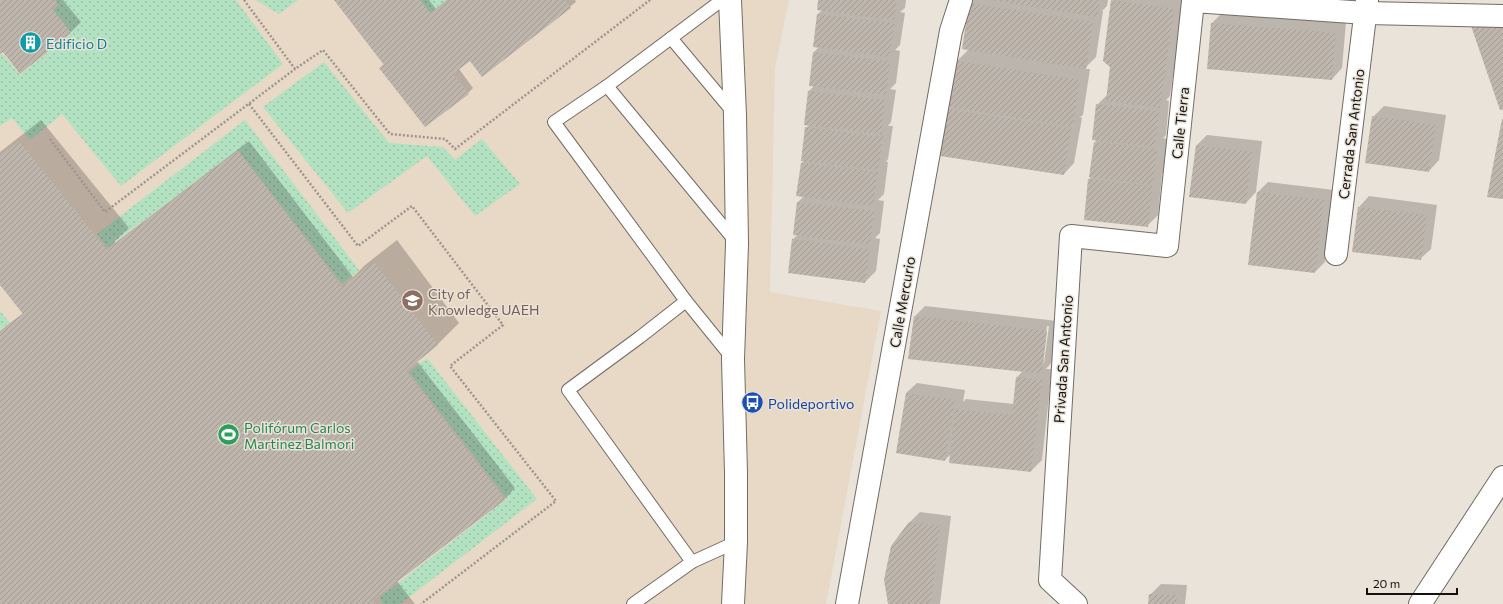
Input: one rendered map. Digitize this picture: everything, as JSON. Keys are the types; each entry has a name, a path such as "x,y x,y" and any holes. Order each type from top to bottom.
{"street":[{"path":"730,0 735,115 737,244 733,359 736,473 736,542 733,604"},
{"name":"Calle Mercurio","path":"847,604 951,32 961,0"},
{"name":"Calle Tierra","path":"1167,246 1193,1 1366,7"},
{"path":"1366,7 1503,16"},
{"name":"Cerrada San Antonio","path":"1336,254 1366,7"},
{"name":"Privada San Antonio","path":"1076,604 1050,580 1071,236 1167,246"},
{"path":"1420,604 1503,477"}],"lane":[{"path":"722,0 607,86 554,122 686,301 733,359"},
{"path":"671,38 735,115"},
{"path":"607,86 737,244"},
{"path":"686,301 568,390 692,562"},
{"path":"633,604 692,562 736,542"}],"path":[{"path":"244,0 296,69"},
{"path":"50,139 105,212 323,50 390,134 445,139 455,149 650,0"},
{"path":"249,104 358,246 412,206 502,325 450,366 556,501 421,604"}],"shaded area":[{"name":"City of Knowledge UAEH","path":"0,0 789,0 775,68 770,292 881,311 826,604 0,604"}],"green space":[{"path":"55,0 236,0 283,64 121,186 62,114 30,140 12,118 0,126 0,55 3,54 20,75 72,33 53,10 59,5"},
{"path":"256,0 298,0 279,14"},
{"path":"420,0 447,0 430,13"},
{"path":"324,62 389,143 443,147 455,160 482,139 520,184 475,216 427,156 348,213 263,107"},
{"path":"245,120 359,270 342,284 238,150 107,248 97,234"},
{"path":"0,311 10,323 0,330"},
{"path":"427,358 537,499 400,604 384,604 379,598 507,499 409,372"}],"building":[{"name":"Edificio D","path":"0,0 55,0 58,4 52,9 71,33 20,74 3,52 0,54"},
{"path":"334,0 420,0 430,13 447,0 565,0 571,8 482,77 470,61 453,74 469,94 425,127 379,68 384,65"},
{"path":"818,0 897,0 894,20 817,10"},
{"path":"991,0 1100,0 1097,17"},
{"path":"1111,0 1174,9 1160,108 1106,101 1110,67 1103,61"},
{"path":"969,3 1093,22 1086,69 962,49"},
{"path":"817,14 894,23 890,57 813,47"},
{"path":"1211,23 1336,33 1332,80 1207,69"},
{"path":"1470,23 1503,28 1503,110 1500,110"},
{"path":"813,52 890,61 886,95 809,86"},
{"path":"956,61 1080,80 1073,127 948,107"},
{"path":"808,91 885,100 881,134 804,125"},
{"path":"1096,104 1159,111 1155,147 1092,140"},
{"path":"947,109 1071,128 1064,175 940,156"},
{"path":"1372,116 1436,125 1429,172 1365,163"},
{"path":"1503,119 1503,199 1487,197"},
{"path":"805,127 883,137 878,170 801,161"},
{"name":"Polifórum Carlos Martinez Balmori","path":"19,141 107,250 238,151 342,287 374,262 438,345 406,371 505,500 373,600 376,604 0,604 0,332 23,314 0,285 0,156"},
{"path":"1094,142 1157,149 1153,185 1089,177"},
{"path":"1196,145 1252,152 1246,204 1189,197"},
{"path":"801,163 878,172 873,206 796,196"},
{"path":"1088,179 1152,186 1148,227 1084,220"},
{"path":"1257,192 1324,200 1315,273 1248,265"},
{"path":"797,202 874,211 870,245 793,235"},
{"path":"1358,207 1427,215 1421,260 1352,252"},
{"path":"792,239 870,249 865,283 788,273"},
{"path":"914,316 1047,331 1042,374 908,359"},
{"path":"1016,377 1042,380 1031,472 949,463 955,409 1012,415"},
{"path":"906,393 955,400 945,461 896,453"},
{"path":"909,522 940,526 931,604 888,604 884,580 891,546"},
{"path":"1149,594 1177,595 1176,604 1148,604"}],"place":[{"name":"Edificio D","path":"30,43"},
{"name":"City of Knowledge UAEH","path":"413,301"},
{"name":"Polideportivo","path":"753,403"},
{"name":"Polifórum Carlos Martinez Balmori","path":"228,435"}]}
